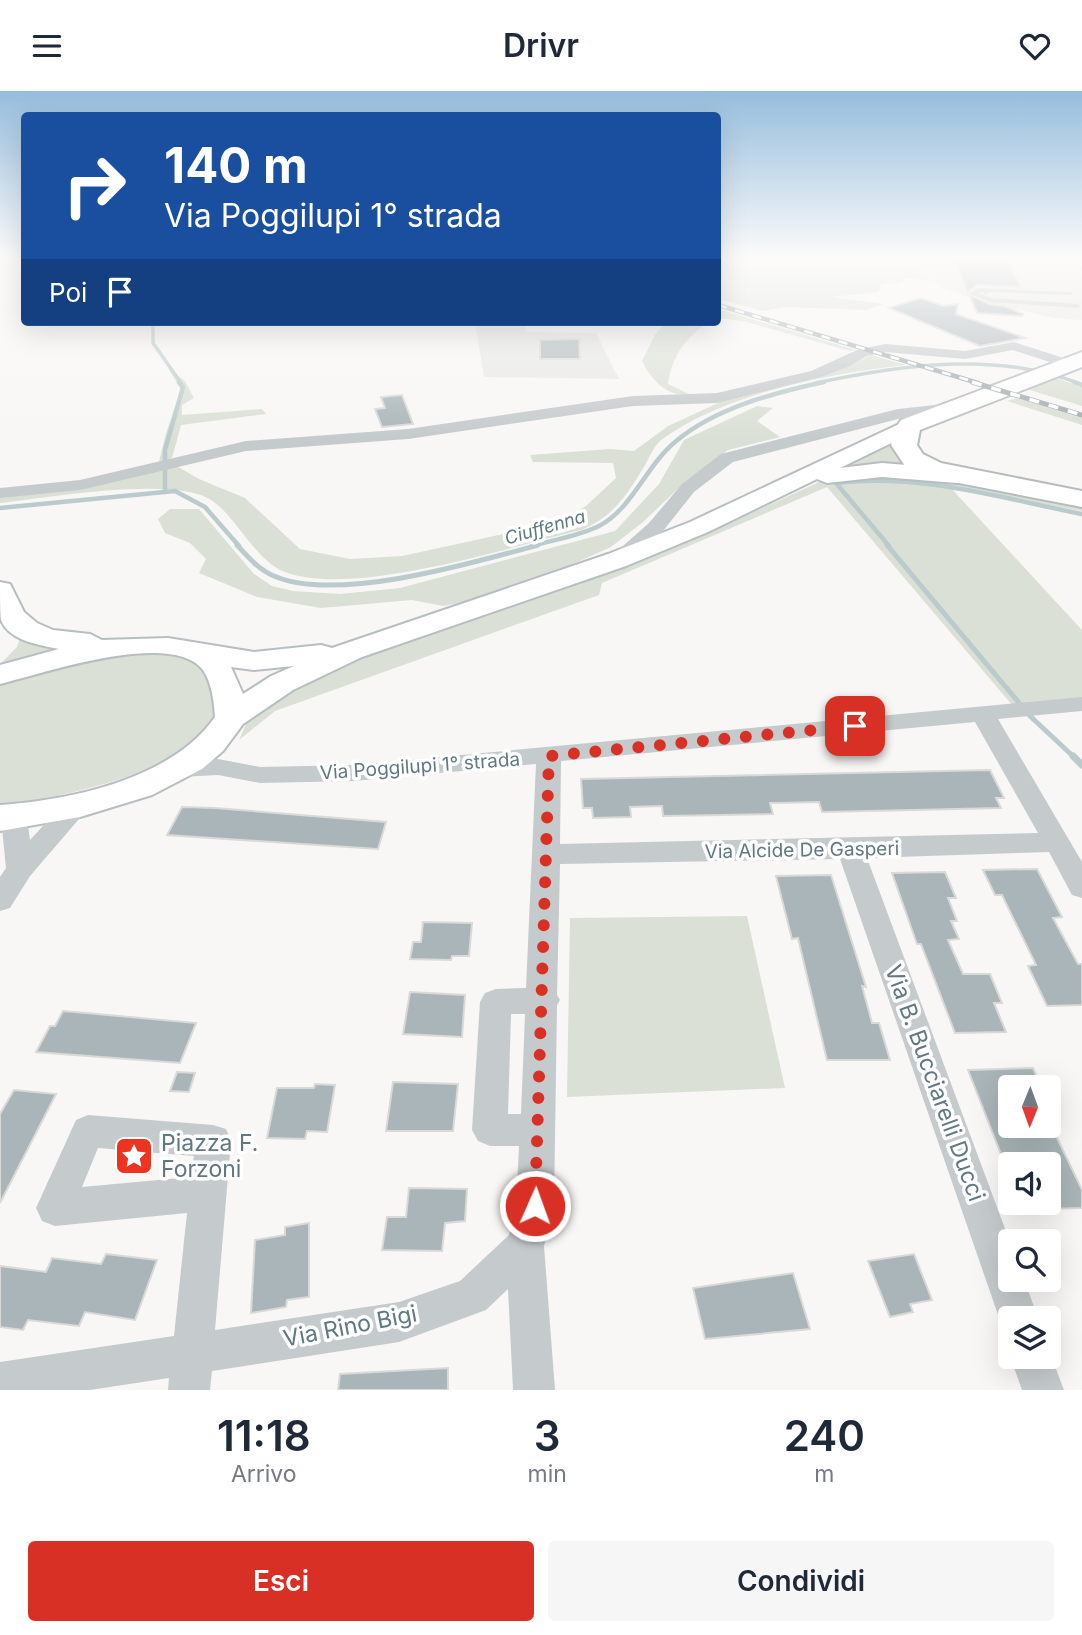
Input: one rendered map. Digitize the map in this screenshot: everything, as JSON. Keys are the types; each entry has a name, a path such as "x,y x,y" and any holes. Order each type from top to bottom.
{"main road":[{"path":"7,818 76,806 139,786 178,769 206,749 225,726 282,683 351,650 617,560 699,527 910,425 1069,364"},
{"path":"910,425 905,437 906,453 925,467 957,476 1082,499"},
{"path":"788,485 834,474 882,470 957,476"},
{"path":"0,590 13,618 44,636 117,645 149,645 254,660 351,650"},
{"path":"0,655 13,618"},
{"path":"0,675 117,645"},
{"path":"200,653 223,677 230,699 225,726"}],"street":[{"path":"1,493 80,485 246,446 408,434 633,401 718,398 816,374 843,364 862,353 885,348 965,355 1014,346 1069,364"},
{"path":"617,560 656,527 688,488 727,458 898,414 953,408"},
{"name":"Via Poggilupi 1° strada","path":"178,769 218,767 260,775 354,773 1082,704"},
{"path":"982,713 1082,887"},
{"path":"225,726 230,755 260,775"},
{"path":"534,1390 525,1246 535,1206 544,1000 549,756"},
{"path":"0,900 20,869 76,806"},
{"path":"7,818 20,869"},
{"name":"Via Alcide De Gasperi","path":"546,854 850,849 1057,842"},
{"name":"Via B. Bucciarelli Ducci","path":"850,849 1014,1306"},
{"path":"538,1130 490,1130 496,1002 544,1000"},
{"path":"191,1372 208,1193"},
{"name":"Via Rino Bigi","path":"0,1383 191,1372 399,1322 472,1296 525,1246"},
{"path":"1036,1369 1043,1390"}],"shaded area":[{"path":"721,318 747,318 856,350 850,351 743,321"},
{"path":"1055,318 1082,318 1082,320"},
{"path":"476,326 525,326 526,332 596,333 619,379 484,377"},
{"path":"663,326 705,326 687,340 670,374 668,384 689,394 674,393 661,386 642,361"},
{"path":"871,355 906,365 779,388 715,410 686,424 658,443 631,487 611,512 581,530 474,558 390,575 350,579 314,578 285,572 265,559 214,502 197,494 173,490 111,490 0,503 0,496 173,464 199,479 245,498 300,549 350,559 402,556 559,522 586,506 616,478 613,463 533,462 530,455 610,449 634,451 668,426 729,398 788,385 851,365"},
{"path":"168,368 185,381 194,398 182,405 182,415 262,409 266,414 181,425 172,458 159,462 181,390"},
{"path":"1050,376 1082,387 1082,406 1020,387"},
{"path":"1017,398 1082,418 1082,425 1007,401"},
{"path":"757,406 773,408 757,421 780,437 728,450 685,482 643,522 611,547 573,564 474,600 443,606 412,600 321,608 257,597 199,573 206,559 190,543 165,533 158,519 170,509 199,509 254,574 272,586 293,591 340,594 400,588 615,531 659,484 684,440"},
{"path":"892,437 895,452 914,469 825,471"},
{"path":"870,474 947,482 1082,506 1082,511 950,487 1082,630 1082,700 1013,706 827,487 602,583 599,595 275,711 239,740 251,713 324,669 493,613 708,533 819,482"},
{"path":"22,631 68,647 1,663 17,647"},
{"path":"142,650 176,656 196,663 211,678 215,689 214,716 199,738 174,756 143,771 108,783 18,805 0,803 0,682 64,664"},
{"path":"747,916 785,1088 567,1097 570,918"}],"building":[{"path":"912,318 966,318 1025,338 980,346"},
{"path":"579,339 580,359 540,359 540,340"},
{"path":"402,395 413,424 382,427 375,409 385,408 381,397"},
{"path":"990,770 1004,798 996,798 1001,808 822,812 819,802 770,803 773,814 663,816 662,806 630,807 631,817 593,818 592,808 583,808 581,779"},
{"path":"182,807 386,822 378,849 167,835"},
{"path":"1037,869 1062,917 1053,918 1078,964 1082,964 1082,1005 1047,1006 1028,966 1036,965 1002,895 995,895 983,870"},
{"path":"945,872 956,898 948,898 957,921 951,921 959,939 948,940 963,974 990,974 1002,1003 994,1003 1006,1032 955,1033 921,944 917,944 892,873"},
{"path":"831,875 866,987 862,986 872,1023 879,1023 890,1060 827,1060 798,938 792,939 776,876"},
{"path":"423,922 472,923 469,956 452,956 451,960 410,959 413,942 421,942"},
{"path":"410,992 465,995 462,1037 403,1034"},
{"path":"63,1011 196,1023 180,1063 36,1052 50,1026 55,1026"},
{"path":"1033,1068 1036,1075 998,1075 998,1138 1057,1138 1082,1190 1082,1208 1061,1209 1061,1152 1000,1152 968,1070"},
{"path":"177,1072 195,1073 189,1092 170,1091"},
{"path":"393,1082 458,1084 453,1131 386,1131"},
{"path":"315,1084 335,1085 327,1132 307,1131 305,1139 267,1138 277,1088 314,1088"},
{"path":"14,1090 56,1094 0,1203 0,1114"},
{"path":"409,1188 467,1189 465,1221 445,1223 442,1251 382,1250 387,1217 406,1217"},
{"path":"309,1223 309,1297 287,1300 286,1307 251,1313 255,1240 285,1235 285,1227"},
{"path":"106,1254 157,1260 135,1320 85,1312 79,1326 28,1320 23,1330 0,1327 0,1266 46,1272 52,1258 101,1264"},
{"path":"914,1254 932,1300 910,1304 913,1312 890,1317 868,1261"},
{"path":"793,1273 810,1329 705,1339 693,1288"},
{"path":"448,1368 448,1390 338,1390 340,1374"}],"waterway":[{"path":"153,326 153,343 181,383"},
{"name":"Ciuffenna","path":"816,383 881,371 948,364 1014,367 1047,373 1078,383"},
{"path":"165,492 165,450 183,387 179,382"},
{"name":"Ciuffenna","path":"532,546 583,533 611,518 665,452 691,430 708,420 745,403 824,382"},
{"name":"Ciuffenna","path":"1074,382 1082,385"},
{"path":"889,546 836,483 898,481 929,484 1082,514"},
{"name":"Ciuffenna","path":"165,492 175,491 205,507 239,546"},
{"name":"Ciuffenna","path":"0,508 165,492"},
{"name":"Ciuffenna","path":"237,545 259,567 274,576 300,583 332,585 368,583 442,570 538,545"},
{"path":"887,545 1030,716 1075,758"},
{"path":"1075,758 1082,765"}],"railway":[{"path":"760,318 978,383"},
{"path":"972,382 1082,415"}],"place":[{"name":"Piazza F. Forzoni","path":"134,1156"}],"route":[{"path":"535,1206 544,1000 549,756 855,726"}]}
